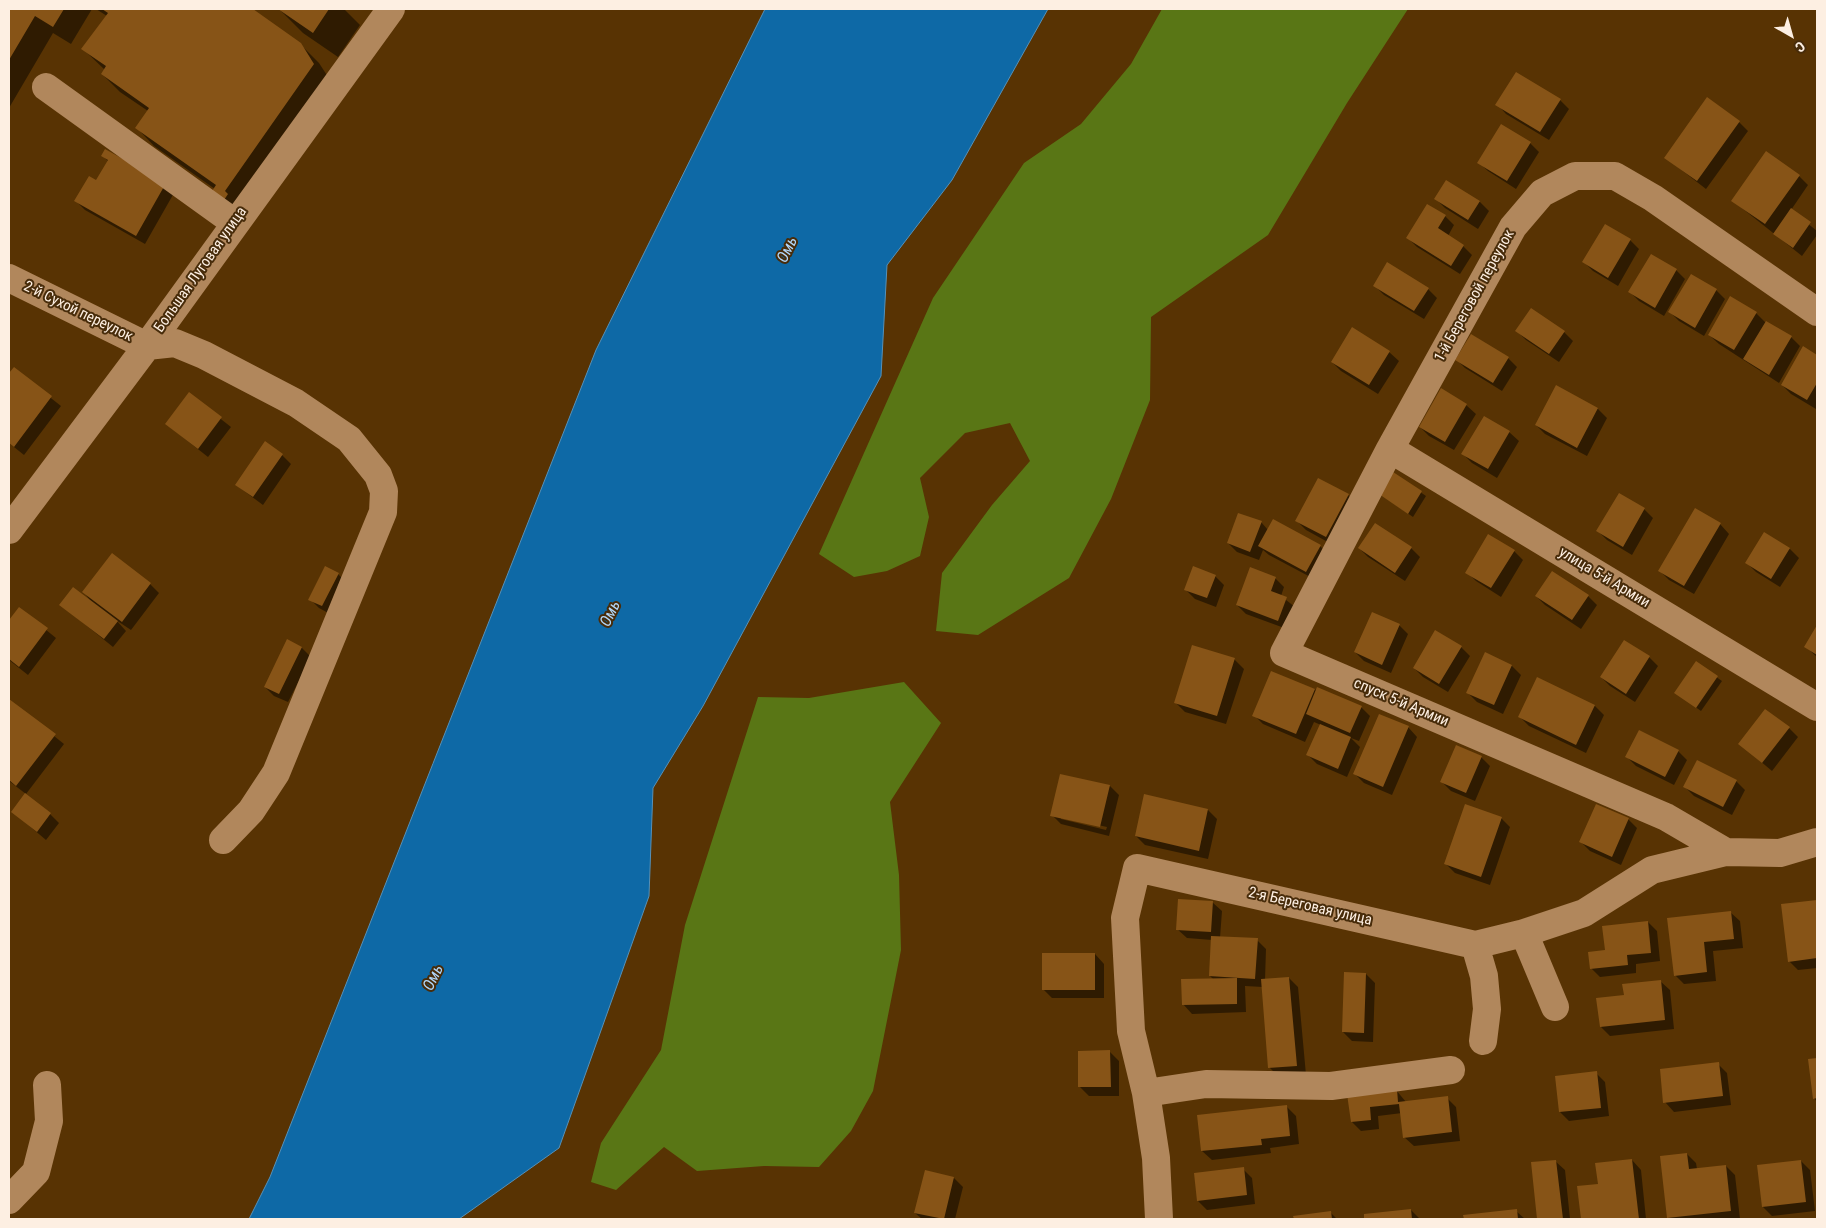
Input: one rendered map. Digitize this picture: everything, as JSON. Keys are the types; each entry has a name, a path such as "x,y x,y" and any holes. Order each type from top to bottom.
{"street":[{"name":"Большая Луговая улица","path":"9,530 147,346 390,9"},
{"path":"46,87 235,223"},
{"name":"1-й Береговой переулок","path":"1390,450 1513,227 1542,193 1575,176 1615,176 1653,198 1817,312"},
{"name":"2-й Сухой переулок","path":"9,278 147,346"},
{"path":"147,346 175,343 204,354 296,403 349,440 378,475 384,492 383,512 276,773 251,811 223,840"},
{"name":"улица 5-й Армии","path":"1390,450 1817,707"},
{"name":"спуск 5-й Армии","path":"1390,450 1284,653 1666,817 1726,852"},
{"name":"2-я Береговая улица","path":"1159,1219 1156,1158 1146,1093 1131,1032 1124,918 1137,868 1474,945 1524,933 1584,913 1652,870 1726,852 1780,853 1817,842"},
{"path":"1524,933 1555,1008"},
{"path":"1474,945 1484,976 1487,1008 1483,1041"},
{"path":"1146,1093 1206,1084 1332,1086 1451,1070"},
{"path":"9,1200 36,1172 49,1121 46,1085"}],"green space":[{"path":"1162,9 1408,9 1347,103 1268,235 1151,317 1150,400 1111,499 1069,578 978,635 936,631 942,573 992,505 1030,461 1010,423 965,433 920,478 929,517 920,556 887,571 854,577 819,554 933,298 1024,163 1081,124 1131,64"},
{"path":"904,682 941,723 890,802 899,875 901,950 873,1091 851,1131 819,1167 764,1166 697,1171 664,1147 616,1190 591,1182 601,1143 661,1050 685,925 758,697 809,698"}],"water":[{"name":"Омь","path":"765,9 1048,9 952,180 887,265 881,376 703,706 653,788 649,896 559,1148 459,1219 249,1219 270,1177 596,350"}],"building":[{"path":"9,9 64,9 53,27 35,16 9,60"},
{"path":"102,9 253,9 301,43 314,64 225,191 228,194 222,203 210,194 216,185 135,128 149,108 101,74 106,66 81,49 108,13"},
{"path":"278,9 329,9 313,33"},
{"path":"1516,72 1561,99 1540,132 1495,105"},
{"path":"1707,97 1740,121 1697,181 1664,158"},
{"path":"1501,124 1531,142 1507,181 1477,163"},
{"path":"105,149 166,183 136,236 74,201 89,176 96,180 108,160 101,156"},
{"path":"1766,151 1800,175 1765,224 1731,201"},
{"path":"1446,180 1480,201 1468,220 1434,199"},
{"path":"1427,204 1446,215 1438,228 1464,245 1451,266 1406,238"},
{"path":"1791,208 1811,222 1793,248 1773,234"},
{"path":"1605,224 1631,239 1608,278 1582,262"},
{"path":"1651,254 1677,269 1655,308 1628,292"},
{"path":"1387,262 1429,288 1414,311 1373,286"},
{"path":"1691,274 1717,289 1695,328 1668,312"},
{"path":"1730,296 1757,312 1734,350 1708,335"},
{"path":"1531,308 1565,331 1549,354 1515,331"},
{"path":"1766,321 1792,336 1769,375 1743,359"},
{"path":"1352,327 1390,351 1369,385 1331,362"},
{"path":"1471,334 1509,357 1493,383 1455,360"},
{"path":"1803,346 1817,355 1817,383 1807,400 1781,385"},
{"path":"14,367 52,396 14,447 9,443 9,373"},
{"path":"1556,385 1598,408 1577,448 1535,425"},
{"path":"1441,388 1467,404 1445,442 1419,427"},
{"path":"189,392 222,417 198,449 165,424"},
{"path":"1484,416 1510,431 1488,469 1461,454"},
{"path":"265,441 283,454 253,497 235,485"},
{"path":"1390,470 1422,491 1408,514 1376,492"},
{"path":"1318,478 1349,494 1326,537 1295,521"},
{"path":"1619,493 1645,508 1623,547 1596,531"},
{"path":"1695,508 1721,523 1684,586 1658,571"},
{"path":"1238,513 1262,521 1250,552 1227,543"},
{"path":"1273,519 1321,545 1306,572 1258,546"},
{"path":"1375,523 1412,547 1395,573 1358,548"},
{"path":"1764,532 1790,548 1771,579 1745,563"},
{"path":"1488,534 1515,550 1491,588 1465,573"},
{"path":"112,553 151,583 122,622 82,592"},
{"path":"325,566 339,573 322,606 308,600"},
{"path":"1193,566 1216,575 1207,598 1184,590"},
{"path":"1250,567 1276,577 1271,591 1287,597 1278,621 1236,605"},
{"path":"1552,571 1589,595 1572,620 1535,596"},
{"path":"73,587 118,621 104,639 59,605"},
{"path":"19,607 48,628 19,667 9,659 9,620"},
{"path":"1372,612 1400,624 1382,665 1354,652"},
{"path":"1817,625 1817,655 1804,647"},
{"path":"1435,630 1462,646 1439,684 1413,668"},
{"path":"287,639 302,647 279,694 264,687"},
{"path":"1624,640 1650,656 1626,694 1600,677"},
{"path":"1192,645 1235,658 1217,716 1174,703"},
{"path":"1485,652 1512,665 1494,705 1466,693"},
{"path":"1696,661 1718,676 1696,708 1674,693"},
{"path":"1271,671 1315,689 1296,734 1252,716"},
{"path":"1537,677 1595,705 1576,745 1518,717"},
{"path":"1317,687 1362,706 1350,733 1306,714"},
{"path":"9,699 56,734 16,786 9,780"},
{"path":"1765,709 1790,727 1762,763 1738,744"},
{"path":"1379,714 1409,726 1383,787 1353,774"},
{"path":"1320,724 1351,737 1338,769 1306,755"},
{"path":"1639,730 1679,750 1665,777 1625,757"},
{"path":"1456,745 1482,756 1466,793 1440,782"},
{"path":"1697,760 1737,780 1723,807 1683,787"},
{"path":"1060,774 1110,785 1100,827 1050,816"},
{"path":"25,793 51,813 37,832 11,812"},
{"path":"1144,794 1208,809 1199,851 1135,836"},
{"path":"1465,804 1502,817 1481,877 1444,864"},
{"path":"1596,804 1629,818 1612,857 1579,842"},
{"path":"1178,899 1213,901 1211,932 1176,930"},
{"path":"1817,900 1817,958 1788,962 1781,904"},
{"path":"1731,911 1734,939 1704,942 1707,972 1674,976 1667,918"},
{"path":"1648,921 1651,953 1627,955 1628,965 1590,969 1588,952 1605,950 1602,926"},
{"path":"1211,936 1258,938 1255,979 1209,976"},
{"path":"1042,953 1095,953 1095,990 1042,990"},
{"path":"1344,972 1366,973 1364,1033 1342,1032"},
{"path":"1289,977 1297,1066 1268,1068 1261,979"},
{"path":"1237,978 1237,1004 1182,1005 1181,979"},
{"path":"1661,980 1665,1020 1600,1027 1596,998 1624,995 1622,984"},
{"path":"1110,1050 1111,1087 1078,1087 1078,1051"},
{"path":"1817,1058 1817,1098 1813,1099 1808,1059"},
{"path":"1719,1062 1723,1096 1663,1103 1660,1069"},
{"path":"1597,1071 1601,1108 1559,1112 1555,1076"},
{"path":"1397,1089 1398,1102 1448,1096 1452,1132 1403,1138 1399,1104 1370,1107 1371,1120 1351,1122 1347,1094"},
{"path":"1287,1105 1290,1136 1261,1139 1262,1145 1201,1151 1197,1115"},
{"path":"1687,1153 1689,1169 1726,1165 1731,1211 1667,1218 1660,1156"},
{"path":"1632,1159 1639,1219 1581,1219 1577,1186 1598,1184 1595,1163"},
{"path":"1556,1160 1563,1219 1537,1219 1531,1162"},
{"path":"1801,1160 1806,1202 1762,1207 1757,1165"},
{"path":"1244,1167 1247,1195 1197,1201 1194,1173"},
{"path":"925,1170 954,1177 944,1219 914,1213"},
{"path":"1411,1209 1412,1219 1364,1219 1364,1214"},
{"path":"1517,1209 1518,1219 1464,1219 1463,1215"},
{"path":"1331,1211 1332,1219 1294,1219 1293,1216"}]}
